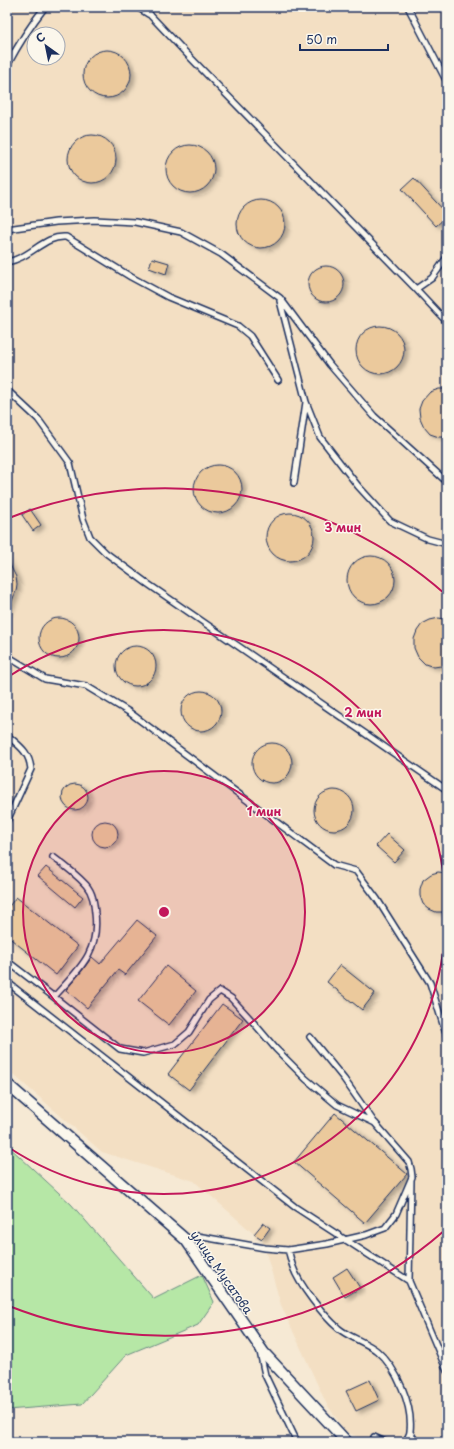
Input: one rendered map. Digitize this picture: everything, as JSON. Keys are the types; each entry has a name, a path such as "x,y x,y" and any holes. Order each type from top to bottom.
{"street":[{"name":"улица Мусатова","path":"7,1084 186,1240 264,1353 347,1442"}],"lane":[{"path":"7,66 25,34 46,7"},
{"path":"137,7 151,16"},
{"path":"144,7 447,322"},
{"path":"408,7 447,82"},
{"path":"7,229 56,222 94,220 136,222 181,232 221,254 280,298 330,365 374,416 447,482"},
{"path":"7,262 32,252 50,239 58,236 66,237 131,277 168,297 238,326 250,336 278,380"},
{"path":"416,289 432,278 447,257"},
{"path":"280,298 306,402 320,437 358,486 390,521 428,539 447,544"},
{"path":"7,390 38,419 70,463 83,519 90,537 106,553 154,589 447,790"},
{"path":"294,483 306,402"},
{"path":"7,656 45,679 86,686 129,712 334,865 356,871 377,899 430,982 447,1037"},
{"path":"7,735 26,752 30,760 31,768 7,821"},
{"path":"53,857 86,885 93,896 97,927 94,942 84,963 54,997"},
{"path":"7,961 120,1049 143,1053 175,1044 189,1032 208,1000 220,992 231,998 254,1022 276,1049 306,1080 337,1105 375,1123"},
{"path":"7,982 295,1207 410,1281"},
{"path":"310,1037 344,1079 375,1123 409,1162 412,1177 410,1281 447,1371"},
{"path":"186,1240 197,1236 265,1248 288,1250 327,1244 366,1235 385,1228 396,1214 412,1177"},
{"path":"288,1250 293,1268 304,1287 320,1309 339,1329 361,1340 377,1352 386,1361 401,1385 409,1409 410,1432 406,1442"},
{"path":"254,1339 261,1355 265,1375 297,1442"},
{"path":"410,1432 416,1442"},
{"path":"374,1437 385,1442"}],"shaded area":[{"path":"7,7 447,7 447,1442 367,1442 345,1431 326,1403 281,1305 262,1239 255,1239 254,1234 194,1181 102,1152 7,1069"}],"green space":[{"path":"7,1145 71,1204 154,1299 202,1275 214,1302 198,1325 126,1355 82,1404 7,1410"}],"building":[{"path":"102,50 112,50 121,54 127,60 130,65 130,83 121,94 112,98 102,98 93,94 87,88 83,79 83,69 87,60 93,54"},
{"path":"87,135 97,135 106,139 112,145 115,150 115,168 106,179 97,183 87,183 78,179 72,173 68,164 68,154 72,145 78,139"},
{"path":"185,145 195,145 204,149 210,155 213,160 213,178 204,189 195,193 185,193 176,189 170,183 166,174 166,164 170,155 176,149"},
{"path":"414,178 447,214 447,216 436,226 402,189"},
{"path":"256,200 266,200 275,204 281,210 284,215 284,233 275,244 266,248 256,248 247,244 241,238 237,229 237,219 241,210 247,204"},
{"path":"152,258 169,263 166,274 149,268"},
{"path":"326,266 336,269 341,274 344,284 341,294 336,299 326,302 316,299 311,294 308,284 311,274 316,269"},
{"path":"375,326 385,326 394,330 400,336 403,341 403,359 394,370 385,374 375,374 366,370 360,364 356,355 356,345 360,336 366,330"},
{"path":"439,389 447,389 447,437 439,437 430,434 424,427 420,418 419,409 422,401 430,392"},
{"path":"213,465 223,465 232,469 238,475 241,480 241,498 232,509 223,513 213,513 204,509 198,503 194,494 194,484 198,475 204,469"},
{"path":"30,509 41,525 33,531 22,515"},
{"path":"285,513 295,513 304,517 310,523 313,528 313,546 304,557 295,561 285,561 276,557 270,551 266,542 266,532 270,523 276,517"},
{"path":"366,556 376,556 385,560 391,566 394,571 394,589 385,600 376,604 366,604 357,600 351,594 347,585 347,575 351,566 357,560"},
{"path":"7,559 16,577 17,584 16,591 7,613"},
{"path":"63,618 70,621 76,627 79,638 78,646 70,655 63,658 55,658 48,655 40,646 39,634 42,627 51,619"},
{"path":"439,618 447,620 447,665 434,667 425,664 418,657 414,648 414,639 422,624"},
{"path":"140,646 147,649 153,655 156,666 155,674 147,683 140,686 132,686 125,683 117,674 116,662 119,655 128,647"},
{"path":"205,691 212,694 218,700 221,711 220,719 212,728 205,731 197,731 190,728 182,719 181,707 184,700 193,692"},
{"path":"276,743 283,746 289,752 292,763 291,771 283,780 276,783 268,783 261,780 253,771 252,759 255,752 264,744"},
{"path":"75,784 84,788 88,797 84,806 75,810 66,806 62,797 66,788"},
{"path":"338,790 345,793 351,799 354,810 353,818 345,827 338,830 330,830 323,827 315,818 314,806 317,799 326,791"},
{"path":"105,821 114,825 118,834 114,843 105,847 96,843 92,834 96,825"},
{"path":"387,834 405,850 394,862 376,846"},
{"path":"46,867 83,897 75,907 38,876"},
{"path":"438,872 447,873 447,912 436,912 429,909 423,904 420,896 420,889 423,880 431,874"},
{"path":"16,897 78,946 56,975 7,936 7,909"},
{"path":"137,920 157,936 125,975 118,970 87,1008 66,990 92,957 100,964"},
{"path":"340,965 375,993 362,1010 327,982"},
{"path":"166,966 196,991 169,1025 138,1001"},
{"path":"222,1004 243,1019 189,1090 168,1074"},
{"path":"335,1113 407,1174 365,1223 294,1162"},
{"path":"263,1223 270,1228 262,1239 254,1234"},
{"path":"347,1268 360,1288 345,1297 333,1277"},
{"path":"370,1380 379,1400 356,1411 346,1391"}]}
